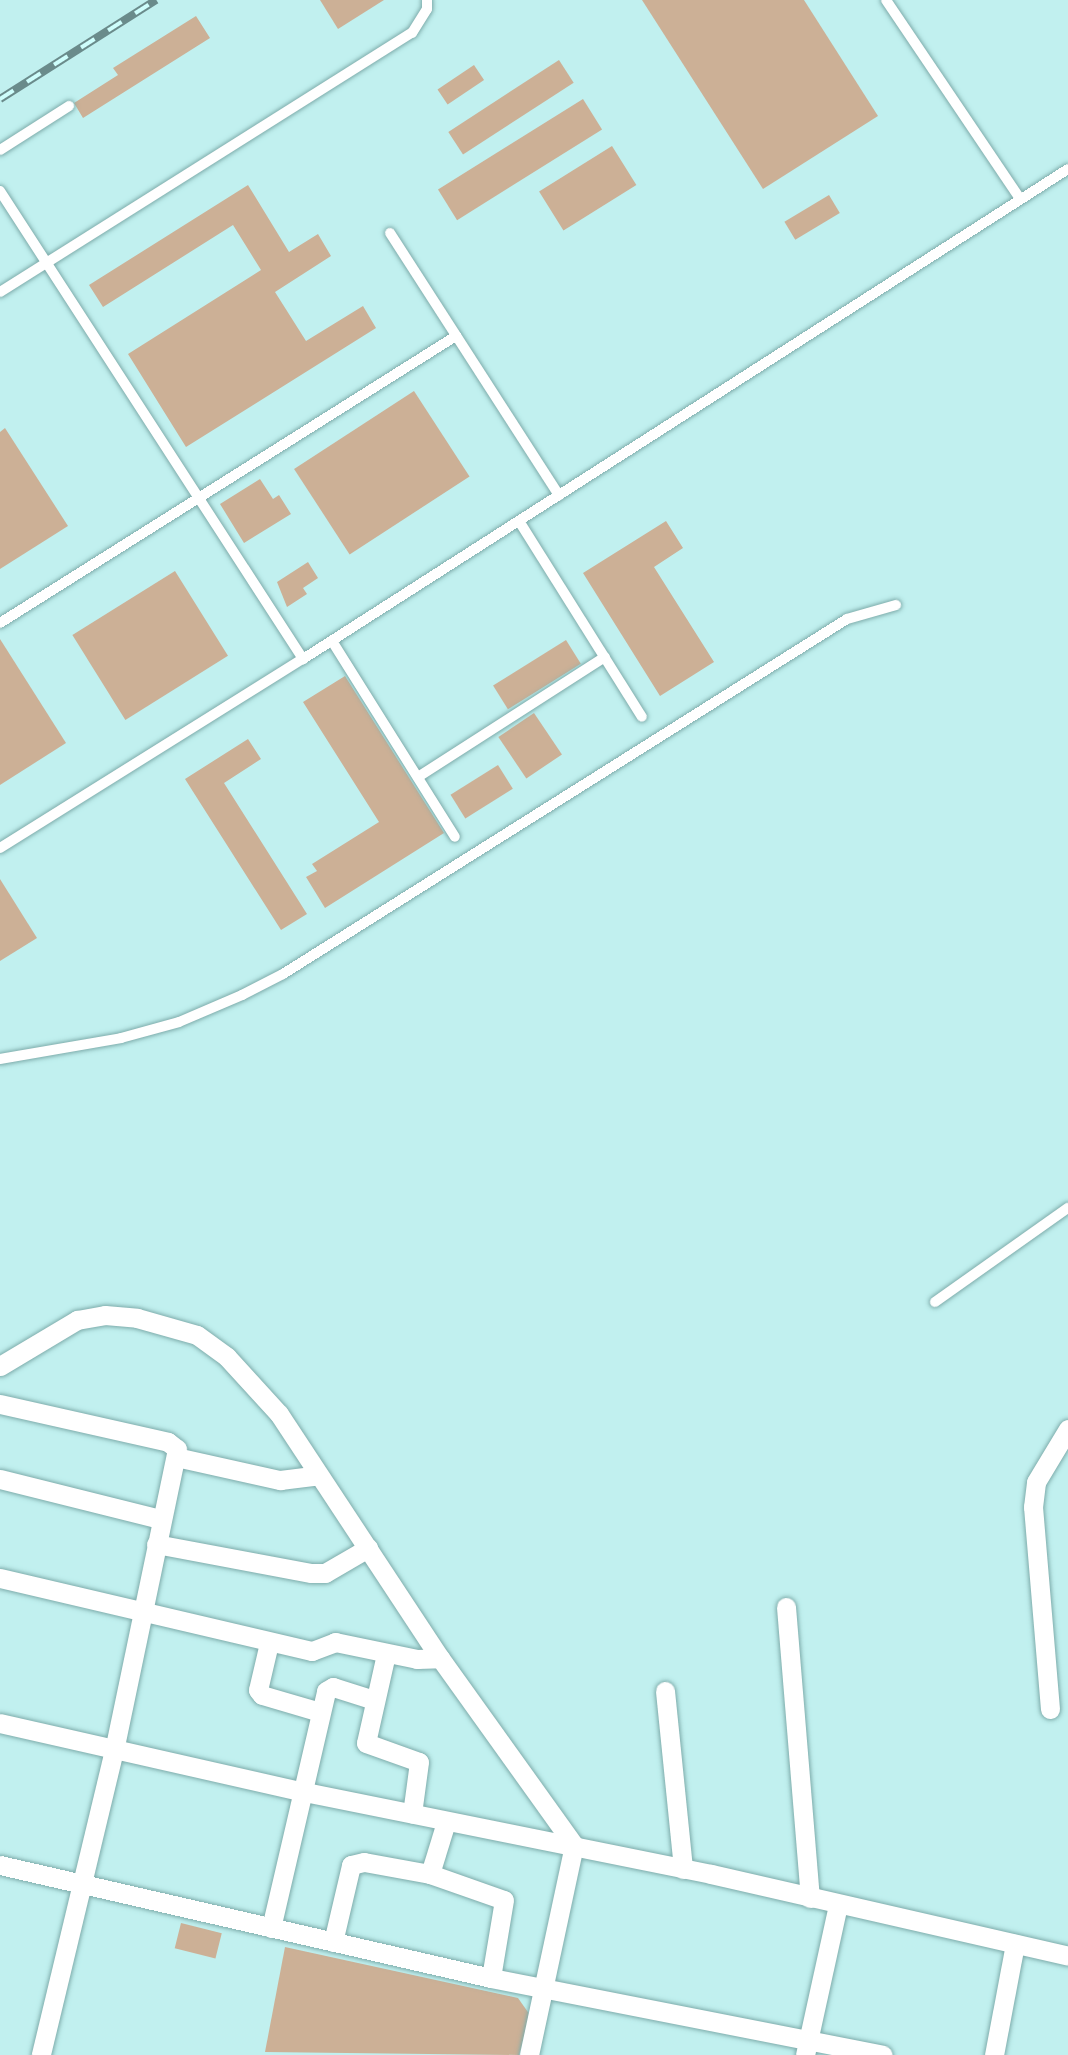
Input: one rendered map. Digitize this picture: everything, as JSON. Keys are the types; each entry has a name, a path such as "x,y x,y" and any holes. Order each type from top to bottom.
{"street":[{"path":"0,1366 77,1320 105,1315 168,1324 197,1335 253,1383 368,1548 440,1658 574,1845 529,2055"},
{"path":"0,1404 176,1446 176,1457 160,1519 114,1750 41,2055"},
{"path":"1049,1709 1033,1507 1036,1482 1068,1429"},
{"path":"176,1457 280,1480 318,1475"},
{"path":"0,1479 160,1519"},
{"path":"156,1545 311,1573 325,1573 368,1548"},
{"path":"0,1578 312,1651 335,1642 386,1654 440,1658"},
{"path":"786,1607 810,1898"},
{"path":"269,1643 258,1690 320,1713"},
{"path":"386,1654 366,1743 419,1762 412,1814"},
{"path":"271,1928 300,1791 328,1687 374,1700"},
{"path":"665,1691 683,1869"},
{"path":"0,1723 300,1791 446,1822 574,1845 1068,1956"},
{"path":"430,1874 446,1822"},
{"path":"333,1942 351,1865 364,1862 430,1874 504,1900 491,1978"},
{"path":"0,1865 491,1978 544,1986 806,2048 882,2055"},
{"path":"806,2048 838,1905"},
{"path":"994,2055 1015,1944"}],"lane":[{"path":"0,292 412,33 427,9 427,0"},
{"path":"886,0 1020,199"},
{"path":"0,150 69,106"},
{"path":"0,848 332,641 1068,169"},
{"path":"0,191 303,659"},
{"path":"390,233 559,495"},
{"path":"0,623 456,336"},
{"path":"519,521 642,717"},
{"path":"0,1059 121,1038 179,1022 242,995 283,974 847,619 896,606"},
{"path":"332,641 455,836"},
{"path":"418,777 605,657"},
{"path":"935,1302 1068,1208"}],"building":[{"path":"320,0 384,0 338,29"},
{"path":"642,0 804,0 878,116 763,189"},
{"path":"196,16 210,38 83,118 74,103 118,75 113,68"},
{"path":"559,60 574,83 463,155 448,132"},
{"path":"474,65 484,80 448,105 438,90"},
{"path":"583,99 602,130 457,220 438,190"},
{"path":"612,146 636,185 563,231 539,192"},
{"path":"248,185 289,252 318,234 331,256 275,292 306,341 363,306 376,328 186,447 128,354 261,270 233,225 103,307 89,285"},
{"path":"829,195 840,213 795,240 784,222"},
{"path":"414,391 470,477 350,554 294,469"},
{"path":"5,428 68,526 0,569 0,432"},
{"path":"260,479 273,499 279,495 291,514 244,543 220,504"},
{"path":"666,521 683,548 654,567 714,662 660,696 583,573"},
{"path":"308,562 318,578 303,588 307,594 287,607 277,582"},
{"path":"175,571 228,656 125,720 72,635"},
{"path":"0,639 66,743 0,785"},
{"path":"566,640 581,664 508,709 493,686"},
{"path":"345,676 444,833 325,908 306,877 317,871 312,864 379,822 303,702"},
{"path":"534,713 562,754 526,778 498,737"},
{"path":"248,739 261,759 224,783 307,914 281,930 185,779"},
{"path":"498,765 513,789 465,818 451,795"},
{"path":"0,879 37,938 0,961"},
{"path":"181,1923 222,1933 215,1958 175,1948"},
{"path":"285,1947 518,1998 530,2015 519,2055 265,2052"}],"railway":[{"path":"0,99 156,0"}]}
